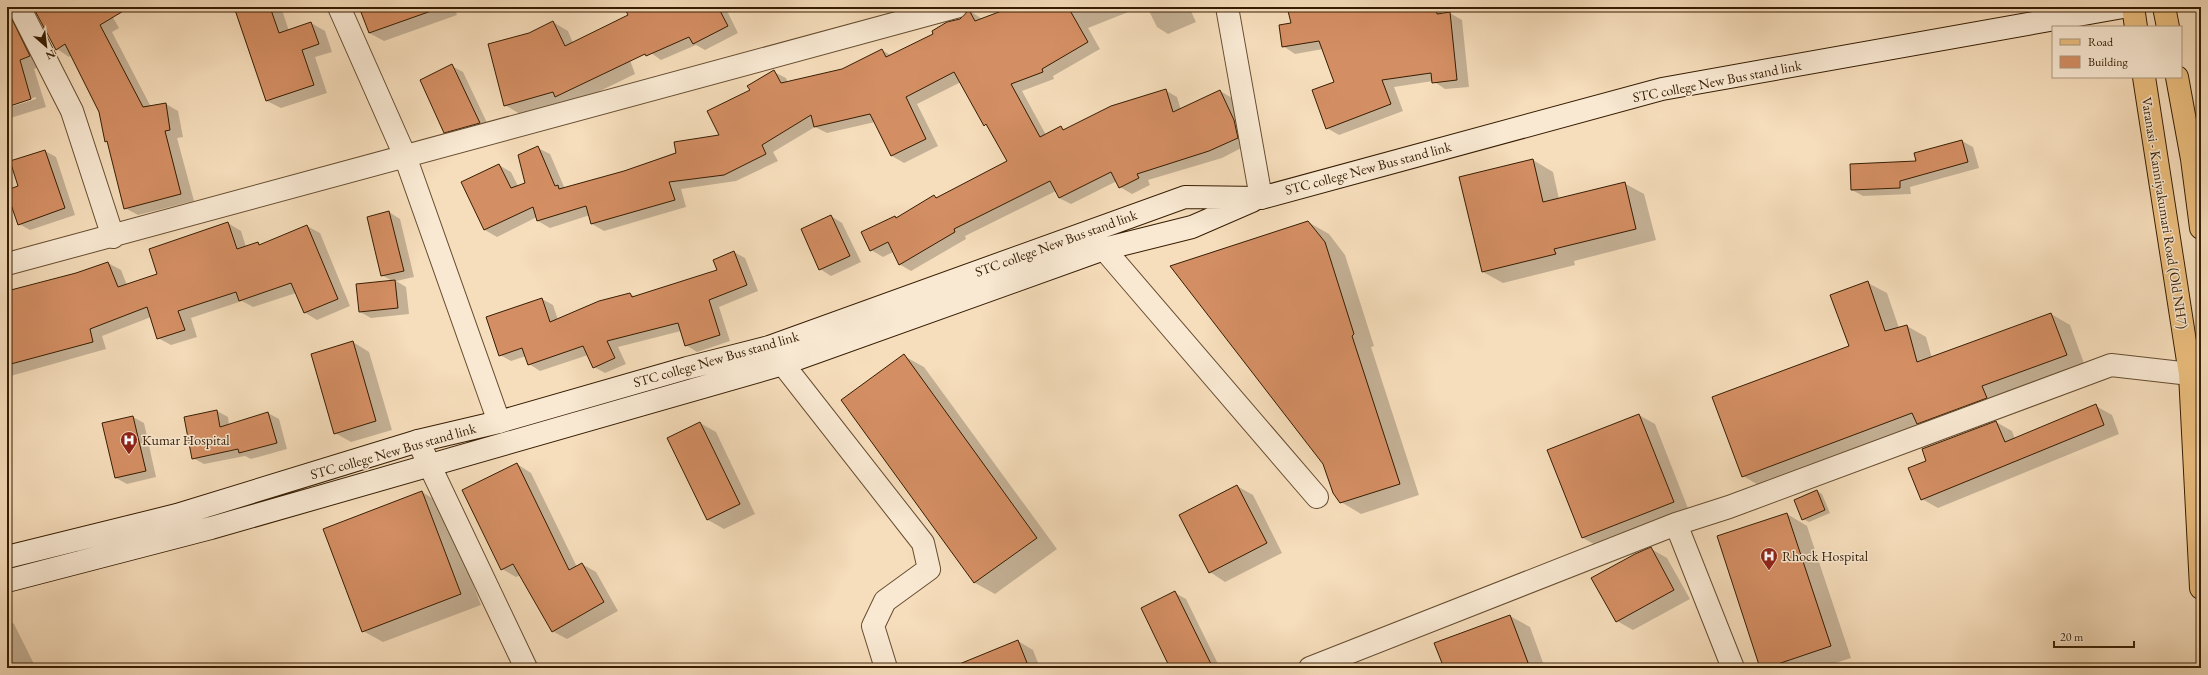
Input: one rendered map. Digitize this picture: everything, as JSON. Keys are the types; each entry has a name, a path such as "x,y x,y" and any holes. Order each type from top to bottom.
{"main road":[{"path":"2133,7 2136,26"},
{"path":"2164,7 2168,26"},
{"name":"Varanasi - Kanniyakumari Road (Old NH7)","path":"2144,78 2196,373 2201,588"},
{"path":"2177,78 2192,159 2201,228"}],"street":[{"path":"19,7 72,111 113,237"},
{"path":"340,7 405,156 499,422"},
{"path":"7,264 113,237 405,156 956,7"},
{"path":"7,582 211,528 429,464 783,364 1104,249 1192,227 1261,198 1227,7"},
{"name":"STC college New Bus stand link","path":"7,557 178,514 418,441 499,422 687,368 770,347 1184,197 1261,198 1662,89 2123,7"},
{"path":"1104,249 1317,497"},
{"path":"770,347 923,543 929,569 885,601 873,626 886,668"},
{"path":"1310,668 1676,524 1729,507 2111,365 2196,373"},
{"path":"418,441 526,668"},
{"path":"1676,524 1733,668"}],"building":[{"path":"33,7 130,7 100,25 143,107 166,103 170,130 165,131 181,194 124,209 107,141 105,142 99,112 65,44 56,50"},
{"path":"234,7 270,7 279,33 311,22 319,44 302,50 314,85 266,101"},
{"path":"359,7 434,7 434,10 369,33"},
{"path":"624,7 718,7 728,26 693,44 689,37 646,56 645,54 555,97 553,92 504,106 488,44 529,33 553,21 565,46 628,15"},
{"path":"1012,7 1068,7 1088,42 1042,69 1043,72 1011,84 1040,137 1061,126 1063,130 1111,106 1166,89 1173,112 1220,90 1234,120 1238,138 1209,151 1137,174 1139,178 1119,188 1111,172 1059,198 1050,181 954,229 955,232 899,265 888,242 870,251 861,232 895,216 896,218 934,195 936,198 1007,161 986,124 984,126 954,72 906,97 926,139 891,156 870,114 814,127 811,115 762,145 766,154 724,175 669,182 675,200 591,224 586,206 537,221 533,207 484,230 461,182 499,164 511,188 525,183 518,155 538,146 555,186 558,185 559,189 624,171 676,153 674,142 719,135 707,111 750,90 747,86 774,70 781,83 842,69 882,49 886,57 933,34 932,31 947,22 960,19 969,10 975,21"},
{"path":"1287,7 1436,7 1437,14 1450,12 1457,80 1432,83 1431,73 1382,80 1391,104 1326,129 1312,90 1334,82 1319,41 1282,47 1279,25 1291,23"},
{"path":"7,9 30,56 20,60 31,99 7,107"},
{"path":"452,64 480,123 444,133 420,80"},
{"path":"1962,140 1968,162 1900,181 1900,188 1851,190 1850,164 1916,161 1914,153"},
{"path":"45,150 65,208 18,225 7,193 7,190 18,186 10,161"},
{"path":"1533,159 1543,202 1625,182 1636,229 1554,249 1556,254 1482,272 1459,177"},
{"path":"389,211 404,271 381,276 367,217"},
{"path":"831,215 850,256 819,270 801,229"},
{"path":"1308,221 1325,242 1354,334 1352,336 1400,484 1340,503 1333,493 1323,464 1170,266"},
{"path":"228,222 237,249 258,242 259,245 307,225 338,299 304,313 291,283 239,301 236,292 178,311 185,330 157,339 147,307 90,329 93,342 7,365 7,291 76,273 108,262 118,287 157,274 149,249"},
{"path":"734,251 747,285 709,300 720,335 685,346 678,323 607,341 615,358 593,368 583,346 528,365 522,348 499,356 486,317 542,298 550,322 599,301 630,293 632,297 717,270 713,260"},
{"path":"395,280 398,308 359,312 356,284"},
{"path":"1868,281 1885,331 1907,325 1917,362 2051,313 2067,355 1982,386 1987,398 1917,424 1912,413 1742,477 1712,397 1849,346 1830,295"},
{"path":"353,341 376,421 334,434 311,354"},
{"path":"904,354 1037,538 974,583 841,400"},
{"path":"2096,404 2104,425 1921,500 1908,468 1926,461 1922,449 1996,421 2005,442"},
{"path":"217,410 220,427 268,412 277,443 239,453 238,449 192,459 184,417"},
{"path":"1639,414 1674,502 1582,538 1547,450"},
{"path":"133,416 146,471 115,478 102,423"},
{"path":"700,422 740,504 707,520 667,438"},
{"path":"517,463 569,570 582,563 604,602 552,632 513,564 501,570 462,490"},
{"path":"1237,485 1267,543 1209,573 1179,515"},
{"path":"1817,490 1825,510 1802,520 1794,500"},
{"path":"422,491 461,594 362,632 323,529"},
{"path":"1787,513 1831,646 1766,668 1760,668 1717,536"},
{"path":"1651,547 1674,590 1616,622 1591,578"},
{"path":"1175,591 1213,668 1170,668 1141,608"},
{"path":"1510,615 1530,668 1444,668 1434,643"},
{"path":"1018,640 1029,668 952,668 952,667"}],"place":[{"name":"Kumar Hospital","path":"129,455"},
{"name":"Rhock Hospital","path":"1769,571"}]}
